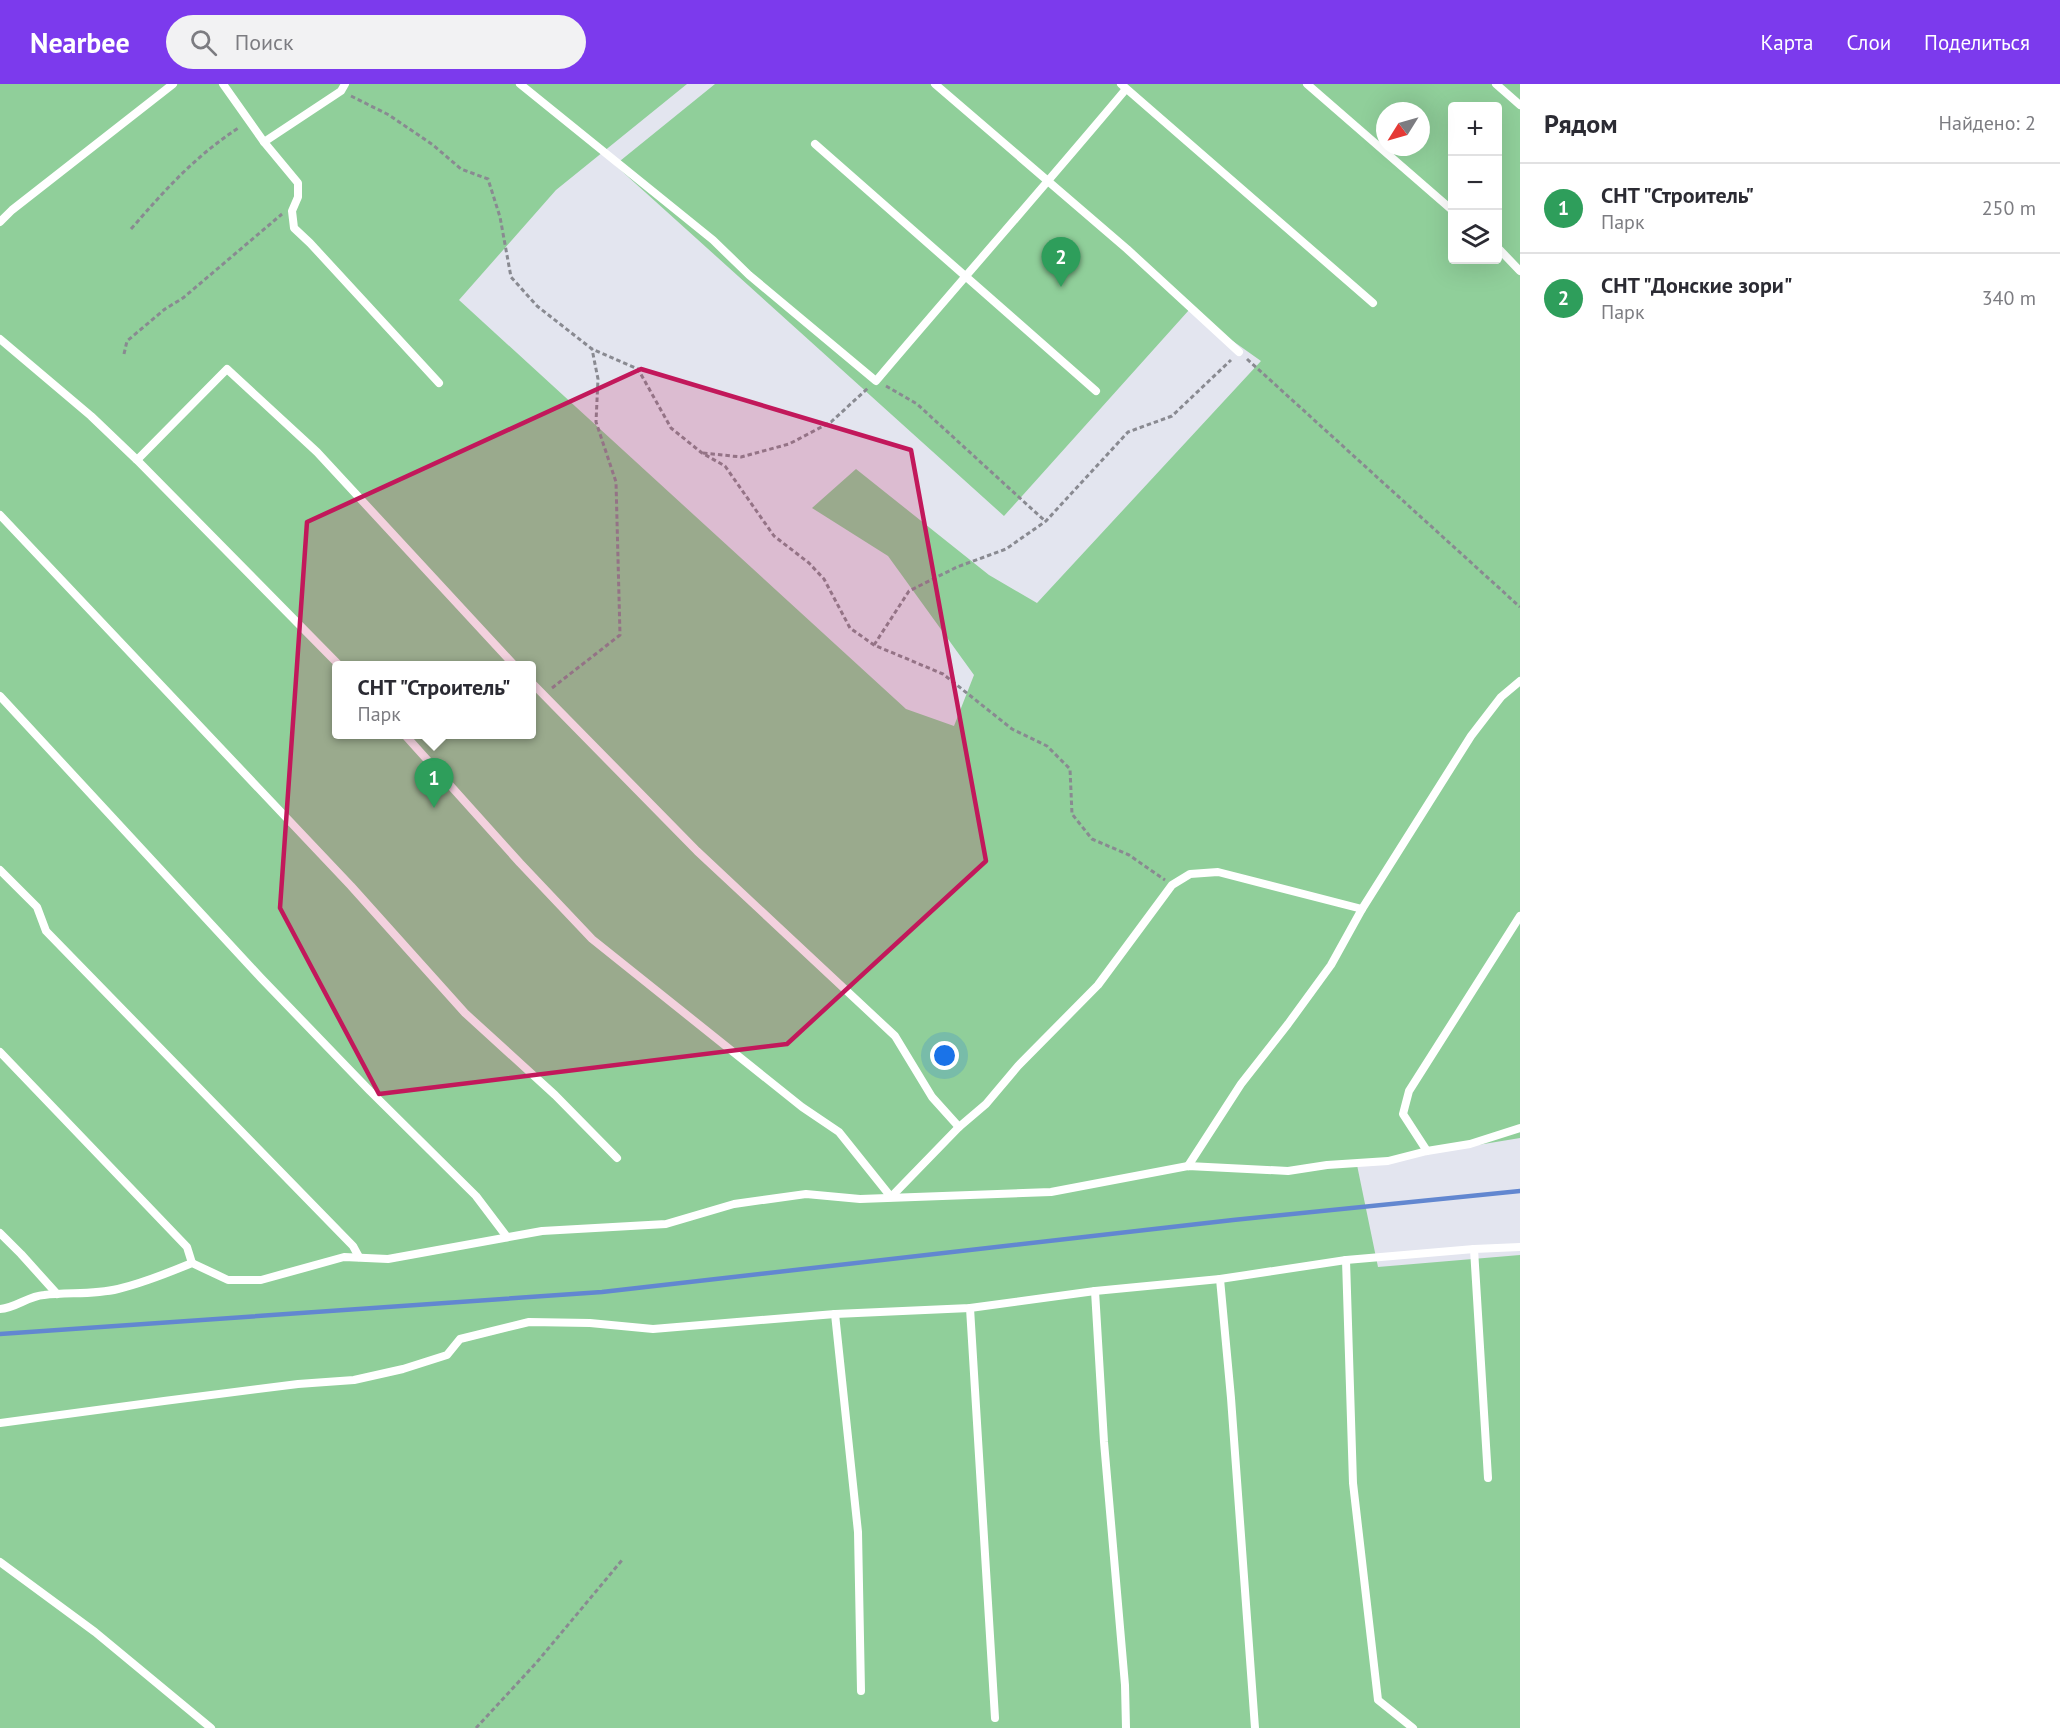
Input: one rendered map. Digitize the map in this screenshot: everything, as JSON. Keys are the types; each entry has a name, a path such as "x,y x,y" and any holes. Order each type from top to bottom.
{"lane":[{"path":"0,222 12,210 173,84"},
{"path":"223,84 264,142 298,183 298,197 292,211 294,228 439,383"},
{"path":"520,84 713,240 749,274 876,381 1048,182 1123,86 1373,303"},
{"path":"935,84 1127,249 1239,352"},
{"path":"1307,84 1448,207"},
{"path":"1496,84 1520,105"},
{"path":"264,142 343,88"},
{"path":"815,144 1096,391"},
{"path":"1502,253 1520,271"},
{"path":"0,339 91,416 137,460 335,661"},
{"path":"137,460 227,369 317,452 510,661"},
{"path":"0,515 351,886 465,1013 555,1095 617,1158"},
{"path":"1188,1166 1241,1084 1331,965 1362,909 1471,736 1502,697 1520,681"},
{"path":"536,688 697,851 896,1036 932,1097 959,1126"},
{"path":"0,696 261,978 476,1196 507,1237"},
{"path":"408,739 592,939 802,1107 839,1132 891,1197"},
{"path":"0,870 37,907 46,931 353,1246 359,1257"},
{"path":"891,1197 959,1126 986,1104 1018,1066 1098,985 1172,885 1190,874 1218,873 1362,909"},
{"path":"1427,1151 1403,1114 1409,1091 1520,916"},
{"path":"0,1052 187,1247 192,1263 228,1280 261,1280 344,1257 388,1258 542,1231 666,1224 734,1204 806,1194 860,1199 1051,1192 1188,1166 1288,1171 1327,1165 1388,1161 1427,1151 1470,1144 1520,1128"},
{"path":"0,1233 57,1294"},
{"path":"0,1423 186,1398 354,1380 403,1369 447,1355 460,1339 529,1323 590,1323 653,1329 836,1314 970,1308 1095,1291 1220,1279 1346,1260 1520,1246"},
{"path":"1474,1248 1488,1478"},
{"path":"1346,1260 1353,1483 1378,1700 1413,1728"},
{"path":"0,1309 9,1308 41,1295 117,1290 192,1263"},
{"path":"1220,1279 1255,1728"},
{"path":"1095,1291 1107,1476 1125,1685 1126,1728"},
{"path":"970,1308 995,1719"},
{"path":"836,1314 858,1532 861,1691"},
{"path":"0,1562 95,1632 211,1728"}],"path":[{"path":"343,88 433,145 461,169 488,179 500,218 511,277 537,306 592,349 638,369 671,428 702,453 725,466 774,536 809,562 824,579 850,628 874,645 943,674 1012,729 1047,746 1070,769 1072,814 1092,839 1129,855 1172,885"},
{"path":"131,229 181,172 209,149 250,121"},
{"path":"124,354 127,340 165,309 183,298 284,213 292,211"},
{"path":"543,695 620,635 616,482 596,422 598,379 592,349"},
{"path":"874,645 909,591 957,567 1006,549 1046,521 1128,432 1172,416 1239,352 1520,607"},
{"path":"702,453 741,457 789,444 831,422 876,381 917,404 1046,521"},
{"path":"476,1728 537,1662 623,1559"}],"highlighted area":[{"path":"641,369 911,450 986,861 787,1044 379,1094 280,908 307,522"}],"green space":[{"path":"0,84 687,84 556,190 459,300 906,709 954,726 974,675 888,556 812,508 856,469 989,575 1037,603 1261,361 1189,310 1004,516 615,165 715,84 1520,84 1520,1138 1357,1165 1378,1267 1520,1255 1520,1728 0,1728"}],"waterway":[{"path":"0,1334 602,1292 1233,1220 1520,1191"}],"place":[{"name":"СНТ \"Донские зори\"","path":"1061,287"},
{"name":"СНТ \"Строитель\"","path":"434,808"}]}
